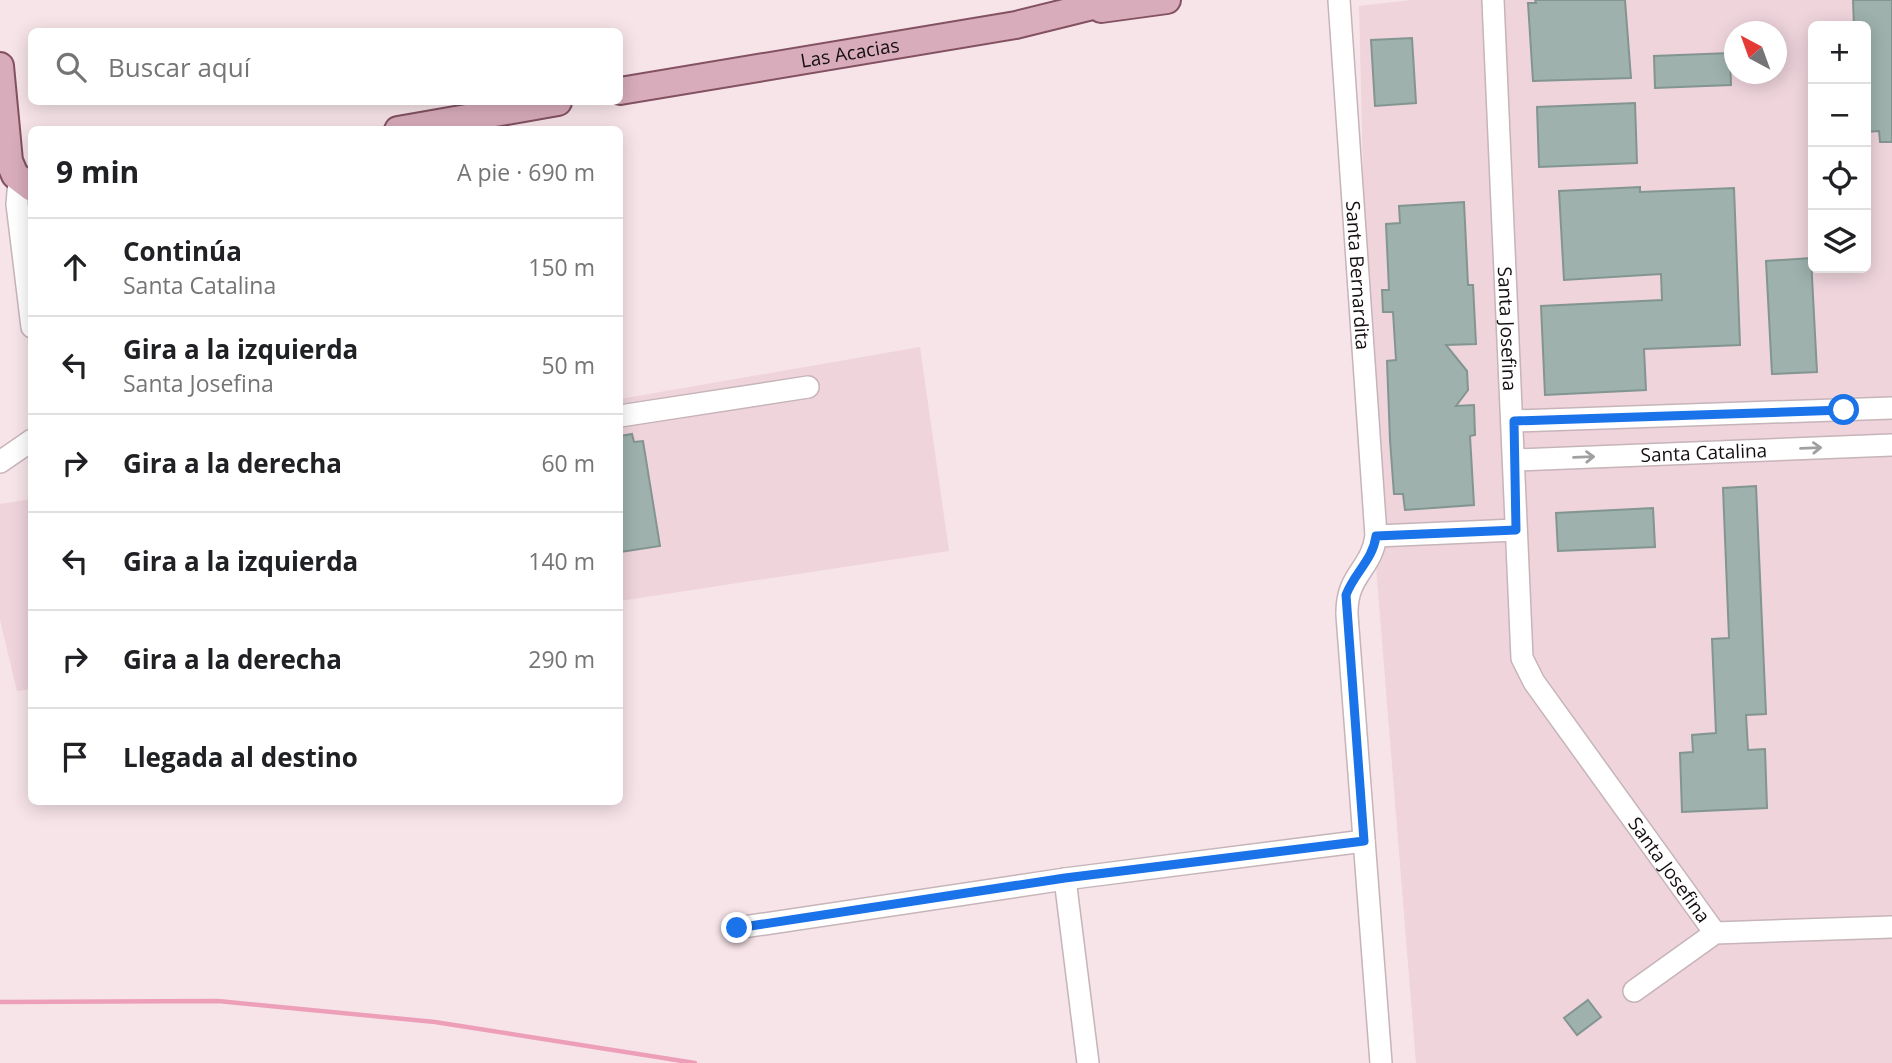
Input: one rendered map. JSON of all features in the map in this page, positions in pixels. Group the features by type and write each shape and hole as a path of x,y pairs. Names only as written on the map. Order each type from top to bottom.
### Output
{"main road":[{"name":"Las Acacias","path":"1078,11 1117,0"},
{"name":"Las Acacias","path":"623,90 956,35 1078,11 1167,0"},
{"path":"0,65 9,162 25,184"},
{"path":"421,126 541,105"}],"street":[{"name":"Santa Bernardita","path":"1339,0 1375,543"},
{"name":"Santa Josefina","path":"1493,0 1516,460 1520,639 1527,671 1715,933"},
{"path":"25,184 17,204 28,294"},
{"path":"623,416 808,387"},
{"name":"Santa Catalina","path":"1514,421 1892,408"},
{"path":"0,462 28,443"},
{"name":"Santa Catalina","path":"1516,460 1892,445"},
{"path":"1381,1063 1346,595 1375,543 1516,530"},
{"path":"737,928 1065,878 1364,841"},
{"path":"1065,878 1088,1063"},
{"path":"1634,991 1715,933 1892,927"}],"shaded area":[{"path":"1411,0 1892,0 1892,1063 1416,1063 1371,504 1359,6"},
{"path":"920,347 949,551 623,601 623,398"},
{"path":"28,499 28,689 17,691 0,620 0,504"}],"building":[{"path":"1535,0 1625,0 1631,78 1533,81 1528,3 1536,3"},
{"path":"1853,0 1892,0 1892,142 1880,142 1879,131 1871,132 1871,21 1854,21"},
{"path":"1412,38 1416,103 1375,106 1371,40"},
{"path":"1724,53 1724,84 1731,85 1655,88 1654,56"},
{"path":"1635,103 1637,163 1539,167 1537,107"},
{"path":"1640,187 1640,192 1734,188 1740,345 1644,349 1646,390 1545,395 1541,306 1662,300 1661,274 1564,280 1559,191"},
{"path":"1464,202 1468,285 1473,285 1476,344 1446,345 1467,371 1468,390 1456,406 1474,405 1475,435 1470,436 1474,505 1405,510 1403,494 1394,494 1390,440 1387,361 1396,360 1393,312 1383,312 1382,290 1389,290 1386,224 1400,223 1399,206"},
{"path":"1808,258 1808,273 1812,273 1817,372 1772,374 1766,261"},
{"path":"632,434 634,442 643,441 660,546 623,552 623,436"},
{"path":"1756,486 1766,714 1746,715 1748,750 1765,749 1767,808 1682,812 1680,753 1693,752 1692,735 1716,733 1712,639 1729,638 1723,488"},
{"path":"1653,508 1655,547 1558,551 1556,513"},
{"path":"1588,1000 1601,1017 1577,1035 1564,1018"}],"waterway":[{"path":"0,1002 218,1001 435,1022 695,1063"}],"route":[{"path":"737,928 1065,878 1364,841 1346,595 1351,582 1374,551 1376,536 1516,530 1514,421 1844,410"}]}
